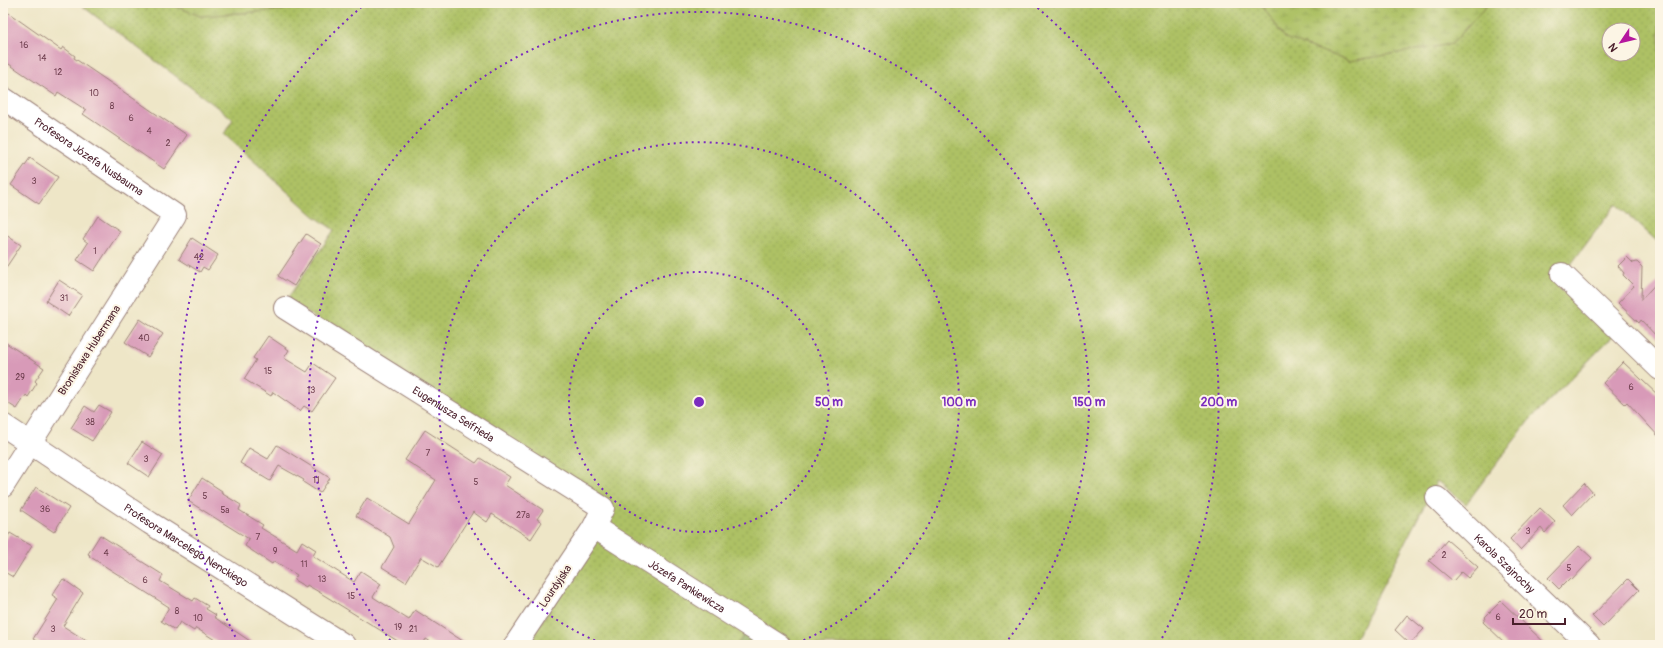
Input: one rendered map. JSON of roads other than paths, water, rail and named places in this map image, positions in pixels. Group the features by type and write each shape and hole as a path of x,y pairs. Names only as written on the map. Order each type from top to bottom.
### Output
{"street":[{"name":"Profesora Józefa Nusbauma","path":"3,98 175,215"},
{"name":"Bronisława Hubermana","path":"3,486 175,215"},
{"path":"1562,274 1660,369"},
{"name":"Eugeniusza Seifrieda","path":"285,308 603,508 594,527"},
{"name":"Profesora Marcelego Nenckiego","path":"3,425 150,523 344,645"},
{"name":"Karola Szajnochy","path":"1437,498 1589,645"},
{"name":"Lourdyjska","path":"515,645 594,527"},
{"name":"Józefa Pankiewicza","path":"594,527 779,645"}]}
